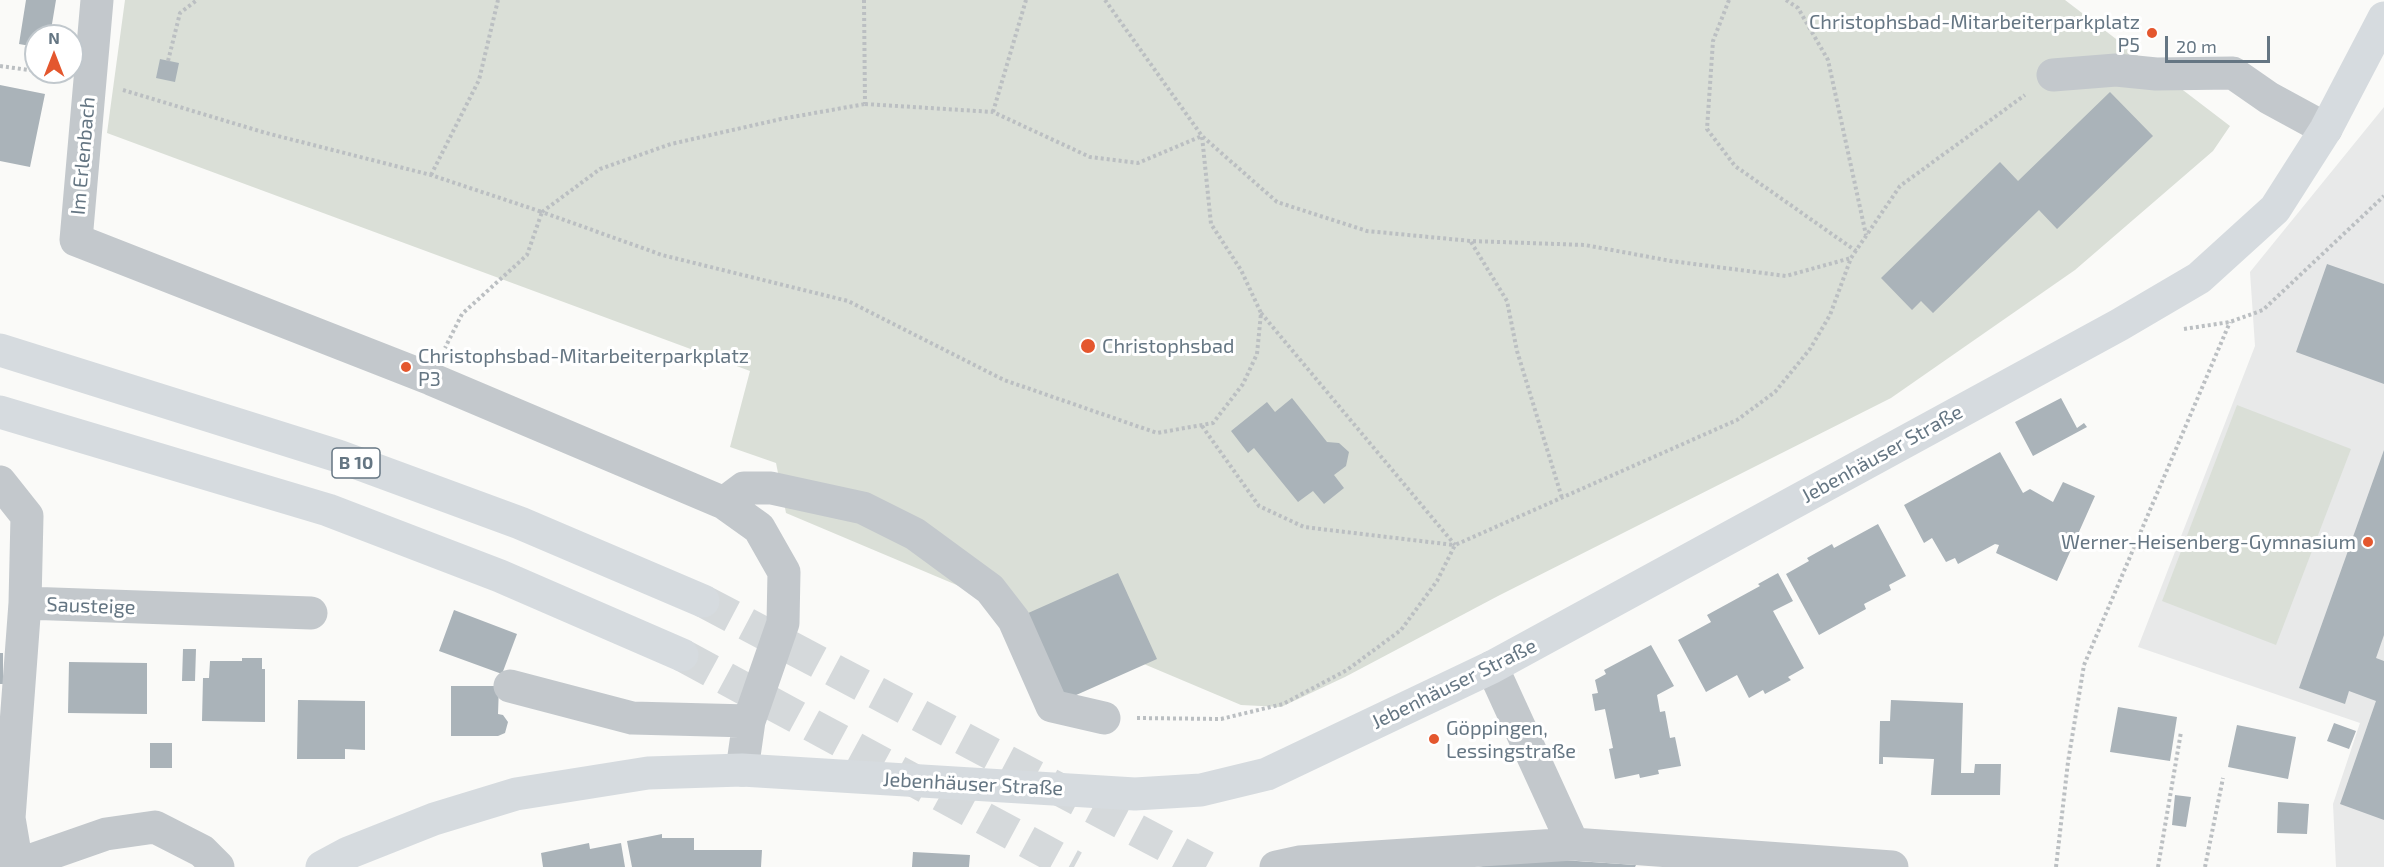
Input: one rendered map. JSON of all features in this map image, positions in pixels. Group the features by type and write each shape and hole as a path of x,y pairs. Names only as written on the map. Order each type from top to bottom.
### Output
{"main road":[{"name":"Jebenhäuser Straße","path":"322,867 348,853 434,819 516,794 648,773 742,770 1135,794 1201,790 1267,774 1492,668 2119,325 2199,278 2275,209 2326,129 2384,18"},
{"name":"B 10","path":"0,350 338,456 520,523 703,601"},
{"path":"0,412 328,510 500,576 682,655"}],"street":[{"name":"Im Erlenbach","path":"97,0 76,240 431,379"},
{"path":"2053,75 2116,70 2156,74 2234,73 2269,98 2326,129"},
{"path":"431,379 724,503 759,528 784,572 783,623 749,721 742,770"},
{"path":"0,482 27,516 26,603"},
{"path":"724,503 744,488 771,488 863,508 915,534 990,589 1014,620 1052,706 1104,718"},
{"name":"Sausteige","path":"218,867 202,851 155,827 106,834 10,866 9,818 26,603 311,613"},
{"path":"1492,668 1573,844"},
{"path":"510,686 632,718 749,721"},
{"path":"1276,867 1299,862 1573,844 1892,867"}],"path":[{"path":"168,61 180,12 197,0"},
{"path":"431,175 479,80 498,0"},
{"path":"864,0 865,104"},
{"path":"993,112 1026,0"},
{"path":"1105,0 1203,136 1277,202 1368,231 1471,241 1585,245 1671,261 1786,276 1851,258"},
{"path":"1729,0 1713,40 1707,129 1735,166 1856,251"},
{"path":"1786,0 1798,8 1828,60 1866,236"},
{"path":"0,66 24,70"},
{"path":"1202,426 1259,506 1305,527 1455,546 1737,420 1775,392 1810,349 1830,315 1851,258 1900,186 2053,75"},
{"path":"90,80 266,133 431,175 662,255 848,301 1004,380 1156,433 1213,423 1243,384 1257,354 1261,313"},
{"path":"431,379 462,314 527,255 542,212 600,169 671,144 781,119 865,104 993,112 1090,157 1138,163 1203,136"},
{"path":"1203,136 1211,224 1241,270 1261,313 1455,546"},
{"path":"2176,330 2230,322 2263,310 2384,196"},
{"path":"1471,241 1507,301 1517,351 1562,498"},
{"path":"2056,867 2068,762 2084,665 2230,322"},
{"path":"1104,718 1221,719 1283,704 1347,670 1401,630 1437,580 1455,546"},
{"path":"2158,867 2181,732"},
{"path":"2205,867 2223,778"}],"shaded area":[{"name":"Christophsbad","path":"125,0 2065,0 2230,126 2213,151 2075,270 1891,398 1498,596 1345,677 1281,707 1241,705 786,513 776,463 730,447 750,371 107,133"},
{"path":"2384,107 2384,867 2336,867 2333,804 2360,723 2138,647 2255,346 2250,272"},
{"path":"2237,405 2351,449 2276,645 2162,601"}],"building":[{"path":"26,0 56,0 52,24 24,24 24,45 19,44"},
{"path":"160,59 179,63 175,82 156,78"},
{"path":"0,85 45,94 30,167 0,161"},
{"path":"2110,92 2153,136 2057,229 2039,210 1933,313 1921,301 1912,310 1881,278 2000,162 2018,181"},
{"path":"2327,264 2384,284 2384,384 2296,352"},
{"path":"1292,398 1327,442 1339,443 1349,452 1346,466 1334,475 1344,488 1324,504 1313,491 1298,502 1254,448 1248,453 1231,431 1267,402 1275,412"},
{"path":"2061,398 2077,428 2084,423 2087,427 2033,456 2015,422"},
{"name":"Werner-Heisenberg-Gymnasium","path":"2384,450 2384,635 2376,658 2384,661 2384,820 2340,804 2376,701 2349,691 2345,704 2299,688"},
{"path":"2000,452 2023,493 2030,489 2053,502 2063,482 2095,496 2057,581 1996,553 1999,545 1995,544 1958,564 1955,558 1946,562 1932,538 1924,543 1904,505"},
{"path":"1878,524 1906,576 1889,585 1891,590 1864,604 1866,609 1819,635 1786,574 1809,561 1807,558 1832,544 1834,548"},
{"path":"1118,573 1157,659 1056,704 1017,618"},
{"path":"1778,573 1793,601 1773,611 1804,668 1788,677 1791,680 1765,694 1763,690 1749,698 1737,675 1706,692 1678,640 1711,622 1707,615 1760,586 1758,584"},
{"path":"454,610 517,634 502,674 439,651"},
{"path":"1651,645 1674,686 1657,695 1660,712 1665,711 1670,738 1675,737 1681,766 1658,770 1659,774 1640,778 1639,774 1615,779 1609,749 1613,748 1605,709 1595,711 1592,694 1598,693 1595,680 1606,674 1604,670"},
{"path":"183,649 196,649 195,681 182,681"},
{"path":"0,653 3,653 3,684 0,684"},
{"path":"242,658 262,658 262,669 265,669 265,722 202,721 203,678 209,678 210,661 242,661"},
{"path":"69,662 147,663 147,714 68,713"},
{"path":"451,686 499,686 498,714 503,715 508,722 505,733 498,736 451,736"},
{"path":"298,700 365,701 365,750 345,749 345,759 297,759"},
{"path":"1891,700 1963,703 1961,773 1974,773 1975,764 2001,764 2000,795 1931,795 1934,759 1883,757 1883,764 1879,764 1880,721 1890,721"},
{"path":"2118,707 2177,717 2170,761 2110,752"},
{"path":"2334,723 2356,731 2349,749 2327,741"},
{"path":"2237,725 2296,737 2288,779 2228,767"},
{"path":"150,743 172,743 172,768 150,768"},
{"path":"2175,795 2191,797 2186,827 2172,825"},
{"path":"2278,802 2309,804 2307,834 2277,833"},
{"path":"662,834 662,838 694,838 694,850 762,850 761,867 632,867 627,841"},
{"path":"589,843 590,849 621,843 625,867 543,867 541,853"},
{"path":"913,852 970,855 969,867 912,867"},
{"path":"1532,858 1636,865 1635,867 1477,867"}],"tunnel":[{"path":"703,601 1206,867"},
{"path":"682,655 1074,867"}],"place":[{"name":"Christophsbad-Mitarbeiterparkplatz P5","path":"2152,33"},
{"name":"Christophsbad","path":"1088,346"},
{"name":"Christophsbad-Mitarbeiterparkplatz P3","path":"406,367"},
{"name":"Werner-Heisenberg-Gymnasium","path":"2368,542"},
{"name":"Göppingen, Lessingstraße","path":"1434,739"}]}
